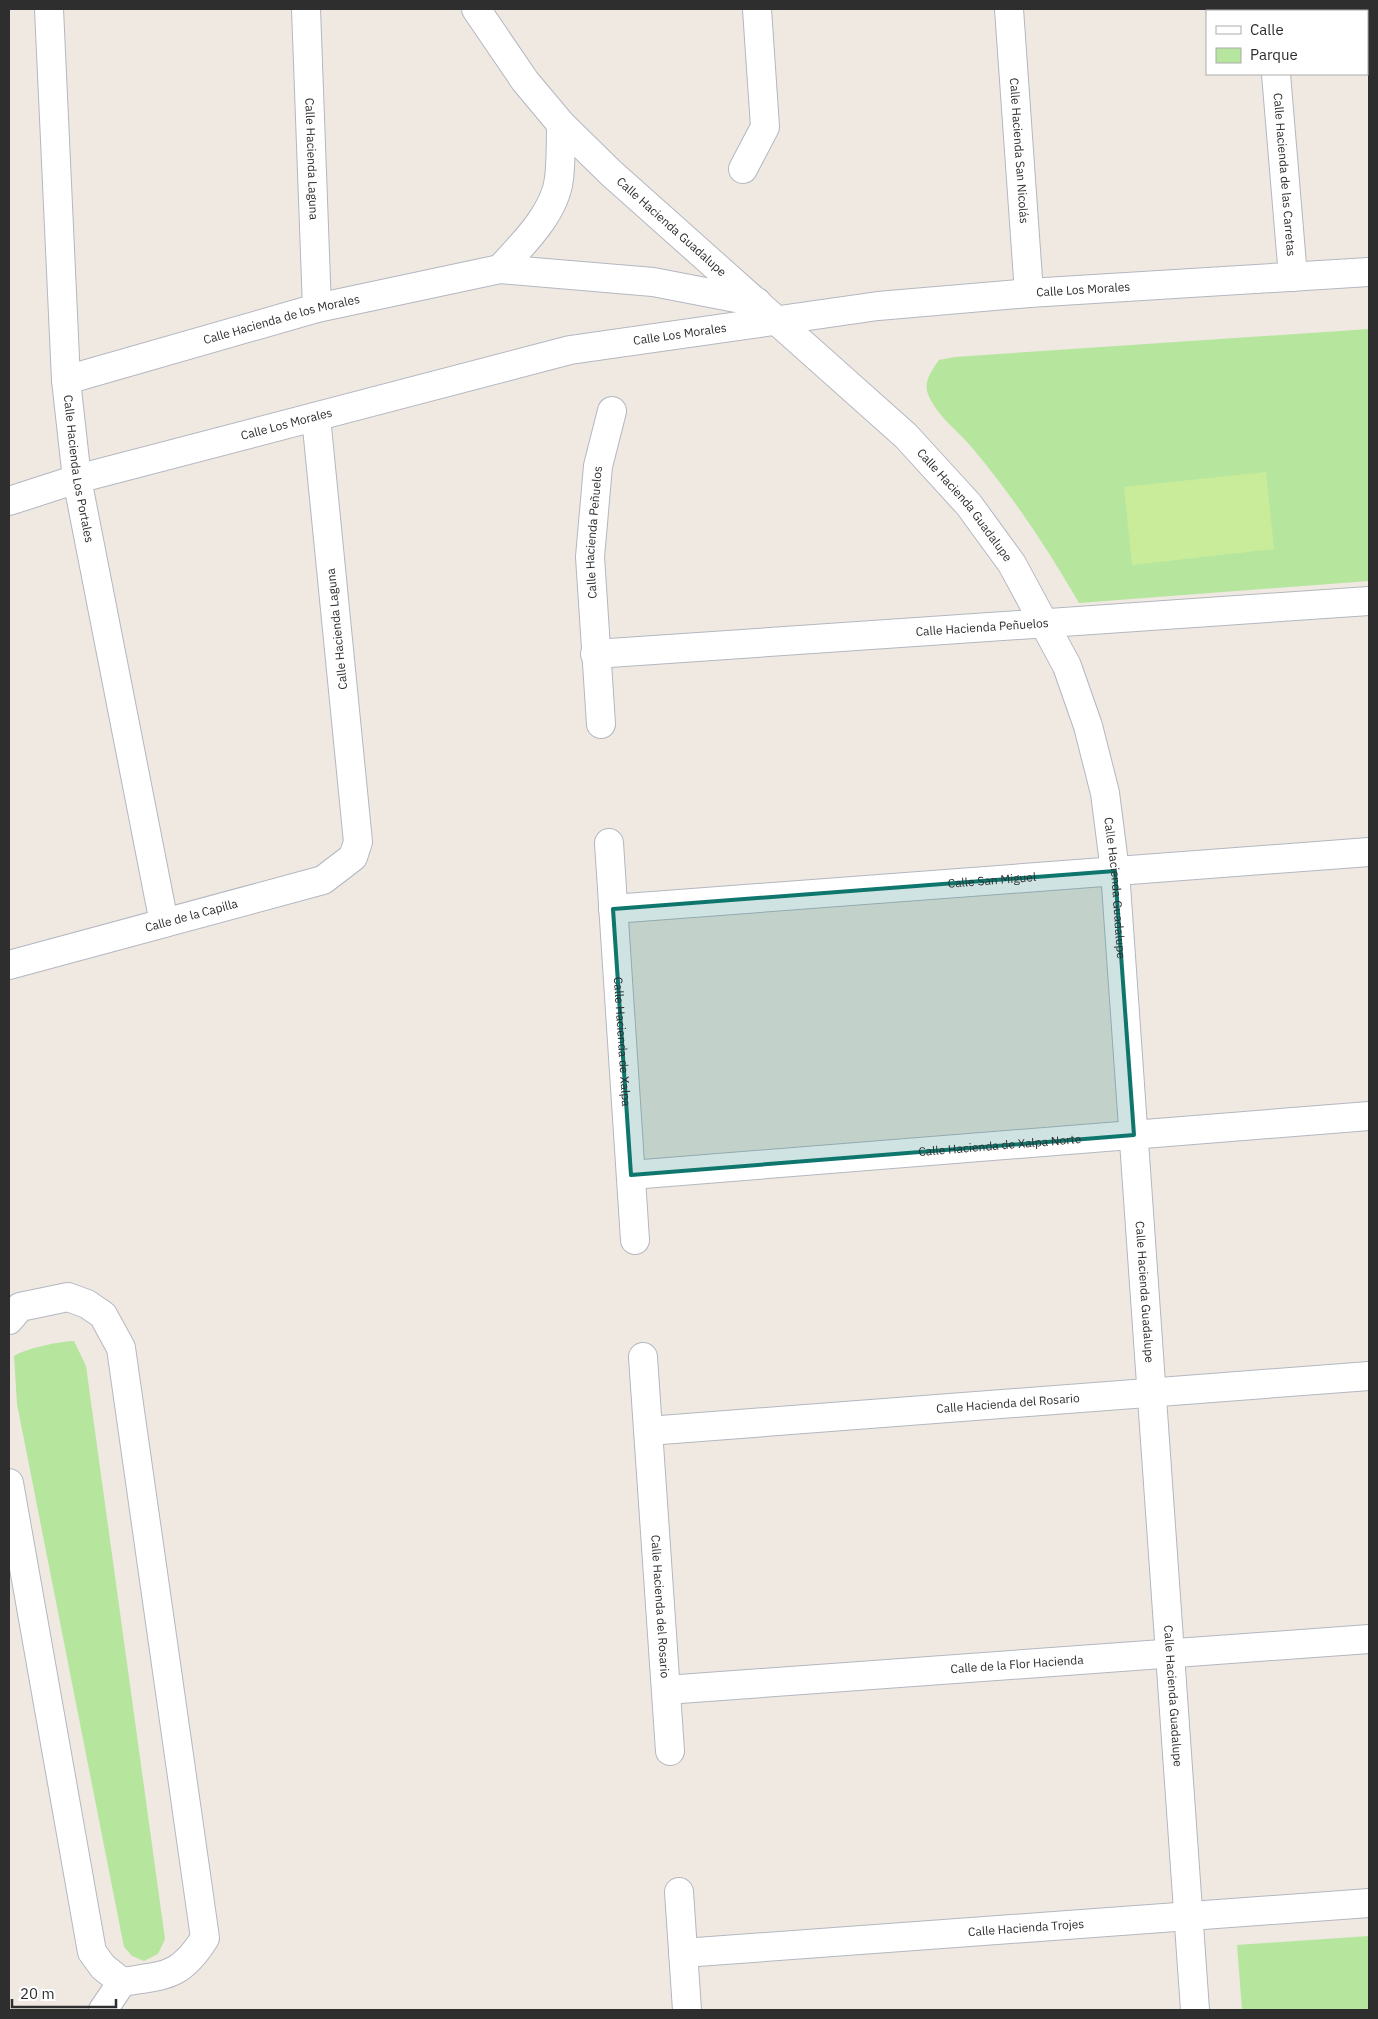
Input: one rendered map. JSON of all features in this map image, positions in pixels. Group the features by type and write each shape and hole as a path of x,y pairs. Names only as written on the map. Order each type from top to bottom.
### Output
{"street":[{"name":"Calle Hacienda Los Portales","path":"49,9 66,380 77,479 164,923"},
{"name":"Calle Hacienda Laguna","path":"306,9 317,308"},
{"name":"Calle Hacienda Guadalupe","path":"476,9 525,81 561,124 611,173 906,436 968,504 1012,564 1067,666 1088,726 1105,793 1115,871 1193,2008"},
{"path":"743,169 765,127 757,9"},
{"name":"Calle Hacienda San Nicolás","path":"1009,9 1029,293"},
{"name":"Calle Hacienda de las Carretas","path":"1276,75 1293,277"},
{"path":"500,269 531,236 546,214 559,181 561,124"},
{"name":"Calle Hacienda de los Morales","path":"66,380 317,308 500,269 653,282 768,311"},
{"name":"Calle Los Morales","path":"9,501 77,479 570,350 768,311 878,306 1029,293 1369,272"},
{"name":"Calle Hacienda Peñuelos","path":"601,724 590,556 598,466 612,411"},
{"name":"Calle Hacienda Laguna","path":"316,417 358,842"},
{"name":"Calle Hacienda Peñuelos","path":"595,654 1369,601"},
{"name":"Calle de la Capilla","path":"9,965 322,880 353,857 358,842"},
{"name":"Calle Hacienda de Xalpa","path":"609,842 636,1240"},
{"name":"Calle San Miguel","path":"613,909 1369,852"},
{"name":"Calle Hacienda de Xalpa Norte","path":"631,1174 1369,1116"},
{"path":"9,1320 20,1308 68,1297 87,1304 103,1316 121,1348 205,1938 194,1957 171,1974 122,1982 103,2010"},
{"name":"Calle Hacienda del Rosario","path":"643,1357 670,1751"},
{"name":"Calle Hacienda del Rosario","path":"648,1431 1369,1376"},
{"path":"9,1483 92,1952 103,1967 122,1982"},
{"name":"Calle de la Flor Hacienda","path":"666,1690 1369,1639"},
{"path":"679,1892 686,2010"},
{"name":"Calle Hacienda Trojes","path":"683,1953 1369,1903"}],"highlighted area":[{"path":"1115,871 1134,1135 631,1175 613,909"}],"green space":[{"path":"1369,329 1369,581 1079,603 1017,505 974,450 937,410 927,390 929,376 939,360 955,357"},
{"path":"1266,472 1274,549 1132,565 1124,487"},
{"path":"74,1341 86,1366 165,1939 158,1954 144,1961 132,1956 124,1947 17,1404 14,1356 26,1350 42,1346"},
{"path":"1369,1936 1369,2010 1242,2010 1237,1945"}]}
